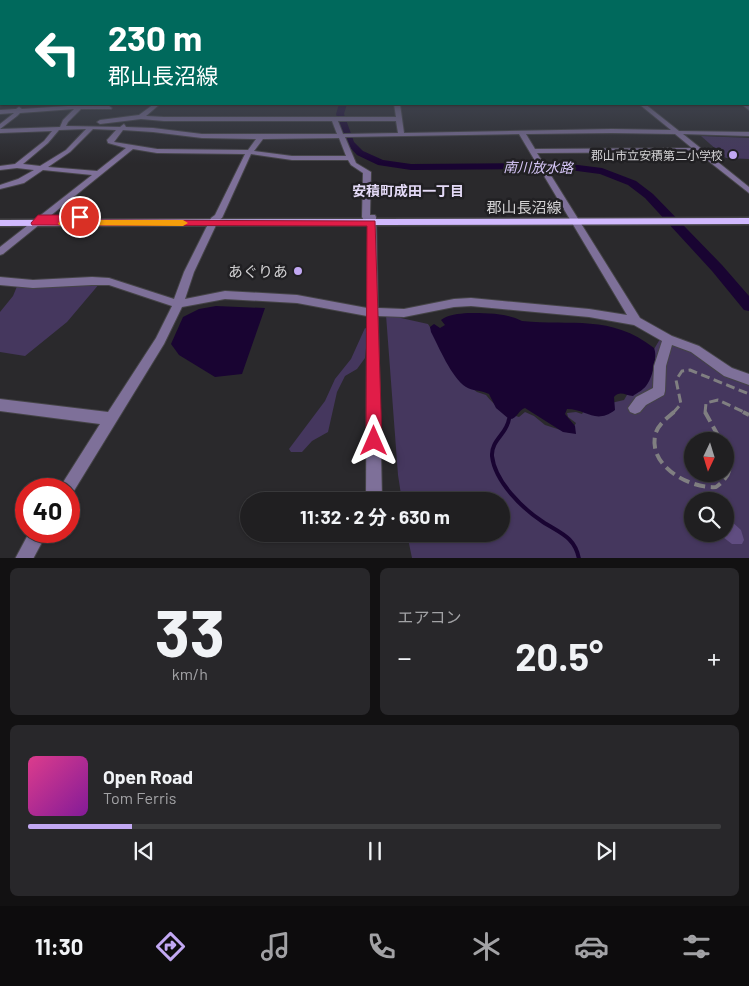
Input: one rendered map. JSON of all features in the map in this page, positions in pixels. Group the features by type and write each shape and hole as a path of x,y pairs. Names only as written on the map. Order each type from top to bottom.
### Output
{"main road":[{"name":"郡山長沼線","path":"0,217 39,220"},
{"name":"郡山長沼線","path":"0,223 39,220 679,219 749,217"},
{"name":"郡山長沼線","path":"679,219 749,221"}],"street":[{"path":"0,112 17,111"},
{"path":"0,126 18,111"},
{"path":"17,166 46,142 76,111"},
{"path":"0,188 12,185 73,147 88,126 105,111"},
{"path":"141,117 148,111"},
{"path":"398,111 401,134"},
{"path":"651,111 749,191"},
{"path":"0,130 88,126 141,117 166,119 399,119"},
{"path":"334,119 350,158 356,166 367,172 374,312 374,492"},
{"path":"124,120 124,125 110,141 113,144 164,151 249,152 292,158 350,158"},
{"path":"88,126 202,136 261,137 676,131 749,134"},
{"path":"520,132 636,321"},
{"path":"74,478 160,341 178,304 189,272 241,166 261,137"},
{"path":"0,252 96,173 131,147"},
{"path":"532,151 699,150"},
{"path":"0,168 17,166 96,173"},
{"path":"0,281 33,284 67,281 109,282 178,304 225,295 297,298 374,312 411,312 454,302 589,312 636,321 668,340 695,349 728,372 749,380"},
{"path":"635,408 641,401 659,391 660,366 668,340"},
{"path":"0,405 110,419"},
{"path":"23,558 32,543"}],"shaded area":[{"path":"701,136 749,138 749,159 726,158"},
{"path":"100,283 67,322 25,356 0,352 0,312 13,296 18,284"},
{"path":"216,306 265,308 242,374 215,377 179,355 171,344 183,317 199,309"},
{"path":"468,313 503,315 522,321 590,324 622,330 638,337 654,348 655,362 652,373 646,386 633,396 616,395 614,397 615,410 608,414 596,416 567,409 565,414 575,426 576,434 563,432 525,408 514,418 509,419 496,408 489,394 466,387 455,376 431,332 430,327 434,324 440,328 445,325 441,320 444,318"},
{"path":"386,315 397,315 401,318 428,324 465,383 477,392 486,395 500,409 519,417 525,412 534,416 545,425 570,433 576,423 568,417 567,413 576,412 582,414 585,409 624,400 660,339 749,376 749,558 412,558 409,542 510,542 510,492 401,492"},
{"path":"365,328 368,329 365,358 357,369 345,376 337,392 328,432 312,441 302,452 291,452 289,449 325,401 335,379 351,359"}],"building":[{"path":"734,524 741,530 744,540 742,544 732,544 729,542 734,542"}],"waterway":[{"name":"南川放水路","path":"341,111 340,114 350,143 360,153 381,163 411,167 562,166 602,171 632,183 649,196 717,268 749,306"},
{"path":"509,419 508,424 492,450 494,466 498,475 511,494 527,510 566,536 574,545 579,558"}],"railway":[{"path":"674,412 681,404 676,380 682,371 690,370 749,394"},
{"path":"705,412 706,403 718,400 746,413"},
{"path":"674,412 662,422 658,429 655,436 655,447 658,457 665,466 684,480"},
{"path":"705,412 716,432"},
{"path":"743,412 749,415"},
{"path":"690,482 706,487 716,487 722,482"}],"slow traffic":[{"path":"63,223 183,223"}],"place":[{"name":"郡山市立安積第二小学校","path":"733,155"},
{"name":"あぐりあ","path":"298,271"}],"district":[{"name":"安積町成田一丁目","path":"408,190"}],"route":[{"path":"80,217 42,217 36,223 372,223 374,441"}]}
